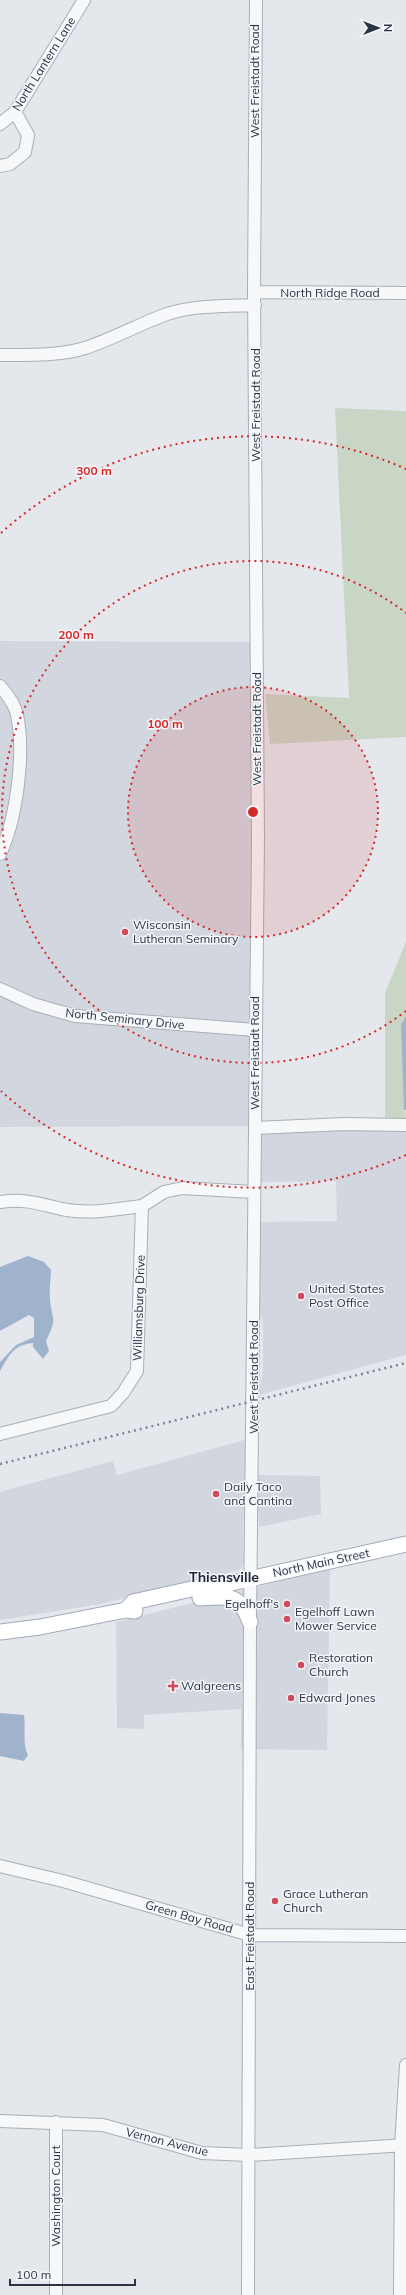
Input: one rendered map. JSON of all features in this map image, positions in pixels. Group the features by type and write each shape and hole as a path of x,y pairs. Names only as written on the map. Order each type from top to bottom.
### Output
{"main road":[{"name":"North Main Street","path":"126,1610 132,1602 196,1588 214,1587 251,1577 406,1544"},
{"name":"North Main Street","path":"0,1632 40,1627 126,1610 138,1612 197,1598 214,1587"},
{"path":"197,1598 232,1598 243,1605 250,1622"}],"street":[{"name":"North Lantern Lane","path":"0,124 16,112 84,0"},
{"name":"West Freistadt Road","path":"251,1577 258,830 254,292 256,0"},
{"path":"0,166 10,164 25,152 28,135 16,112"},
{"name":"North Ridge Road","path":"254,292 406,293"},
{"path":"0,356 32,355 84,348 116,337 167,314 212,306 255,305"},
{"path":"0,686 16,714 19,735 17,785 14,812 6,841 0,854"},
{"name":"North Seminary Drive","path":"0,989 33,1004 75,1016 255,1030"},
{"path":"255,1128 344,1124 406,1125"},
{"path":"0,1202 22,1200 42,1203 68,1210 93,1211 142,1206 164,1192 182,1188 254,1192"},
{"name":"Williamsburg Drive","path":"0,1434 111,1406 124,1393 137,1371 142,1206"},
{"name":"East Freistadt Road","path":"248,2295 251,1577"},
{"name":"Green Bay Road","path":"0,1866 63,1881 250,1935 406,1936"},
{"path":"400,2295 406,2065"},
{"name":"Vernon Avenue","path":"0,2121 103,2125 202,2153 249,2155 403,2145"},
{"name":"Washington Court","path":"56,2122 56,2295"}],"shaded area":[{"name":"Wisconsin Lutheran Seminary","path":"0,641 252,642 249,1126 0,1127"},
{"path":"406,1125 406,1355 259,1395 263,1368 263,1321 260,1312 260,1222 337,1221 336,1181 260,1182 260,1126"},
{"path":"248,1439 243,1526 244,1563 240,1570 101,1604 0,1620 0,1492 113,1461 117,1475"},
{"path":"257,1475 320,1476 321,1514 259,1527"},
{"path":"330,1569 327,1750 241,1749 241,1709 144,1715 144,1729 117,1728 116,1622"}],"green space":[{"path":"335,408 406,411 406,737 270,744 265,694 349,698"},
{"path":"406,942 406,1016 401,1024 406,1125 385,1125 385,993"}],"water":[{"path":"406,1016 406,1110 404,1110 401,1024"},
{"path":"28,1256 44,1262 51,1270 50,1295 53,1323 46,1341 49,1351 43,1359 33,1347 33,1343 21,1346 12,1352 0,1371 0,1362 16,1345 34,1337 34,1318 29,1315 0,1331 0,1267"},
{"path":"0,1713 24,1715 26,1751 28,1755 24,1761 0,1756"}],"railway":[{"path":"0,1464 406,1363"}],"place":[{"name":"Wisconsin Lutheran Seminary","path":"125,932"},
{"name":"United States Post Office","path":"301,1296"},
{"name":"Daily Taco and Cantina","path":"216,1494"},
{"name":"Egelhoff's","path":"287,1604"},
{"name":"Egelhoff Lawn Mower Service","path":"287,1619"},
{"name":"Restoration Church","path":"301,1665"},
{"name":"Walgreens","path":"173,1686"},
{"name":"Edward Jones","path":"291,1698"},
{"name":"Grace Lutheran Church","path":"275,1901"}],"district":[{"name":"Thiensville","path":"224,1577"}]}
